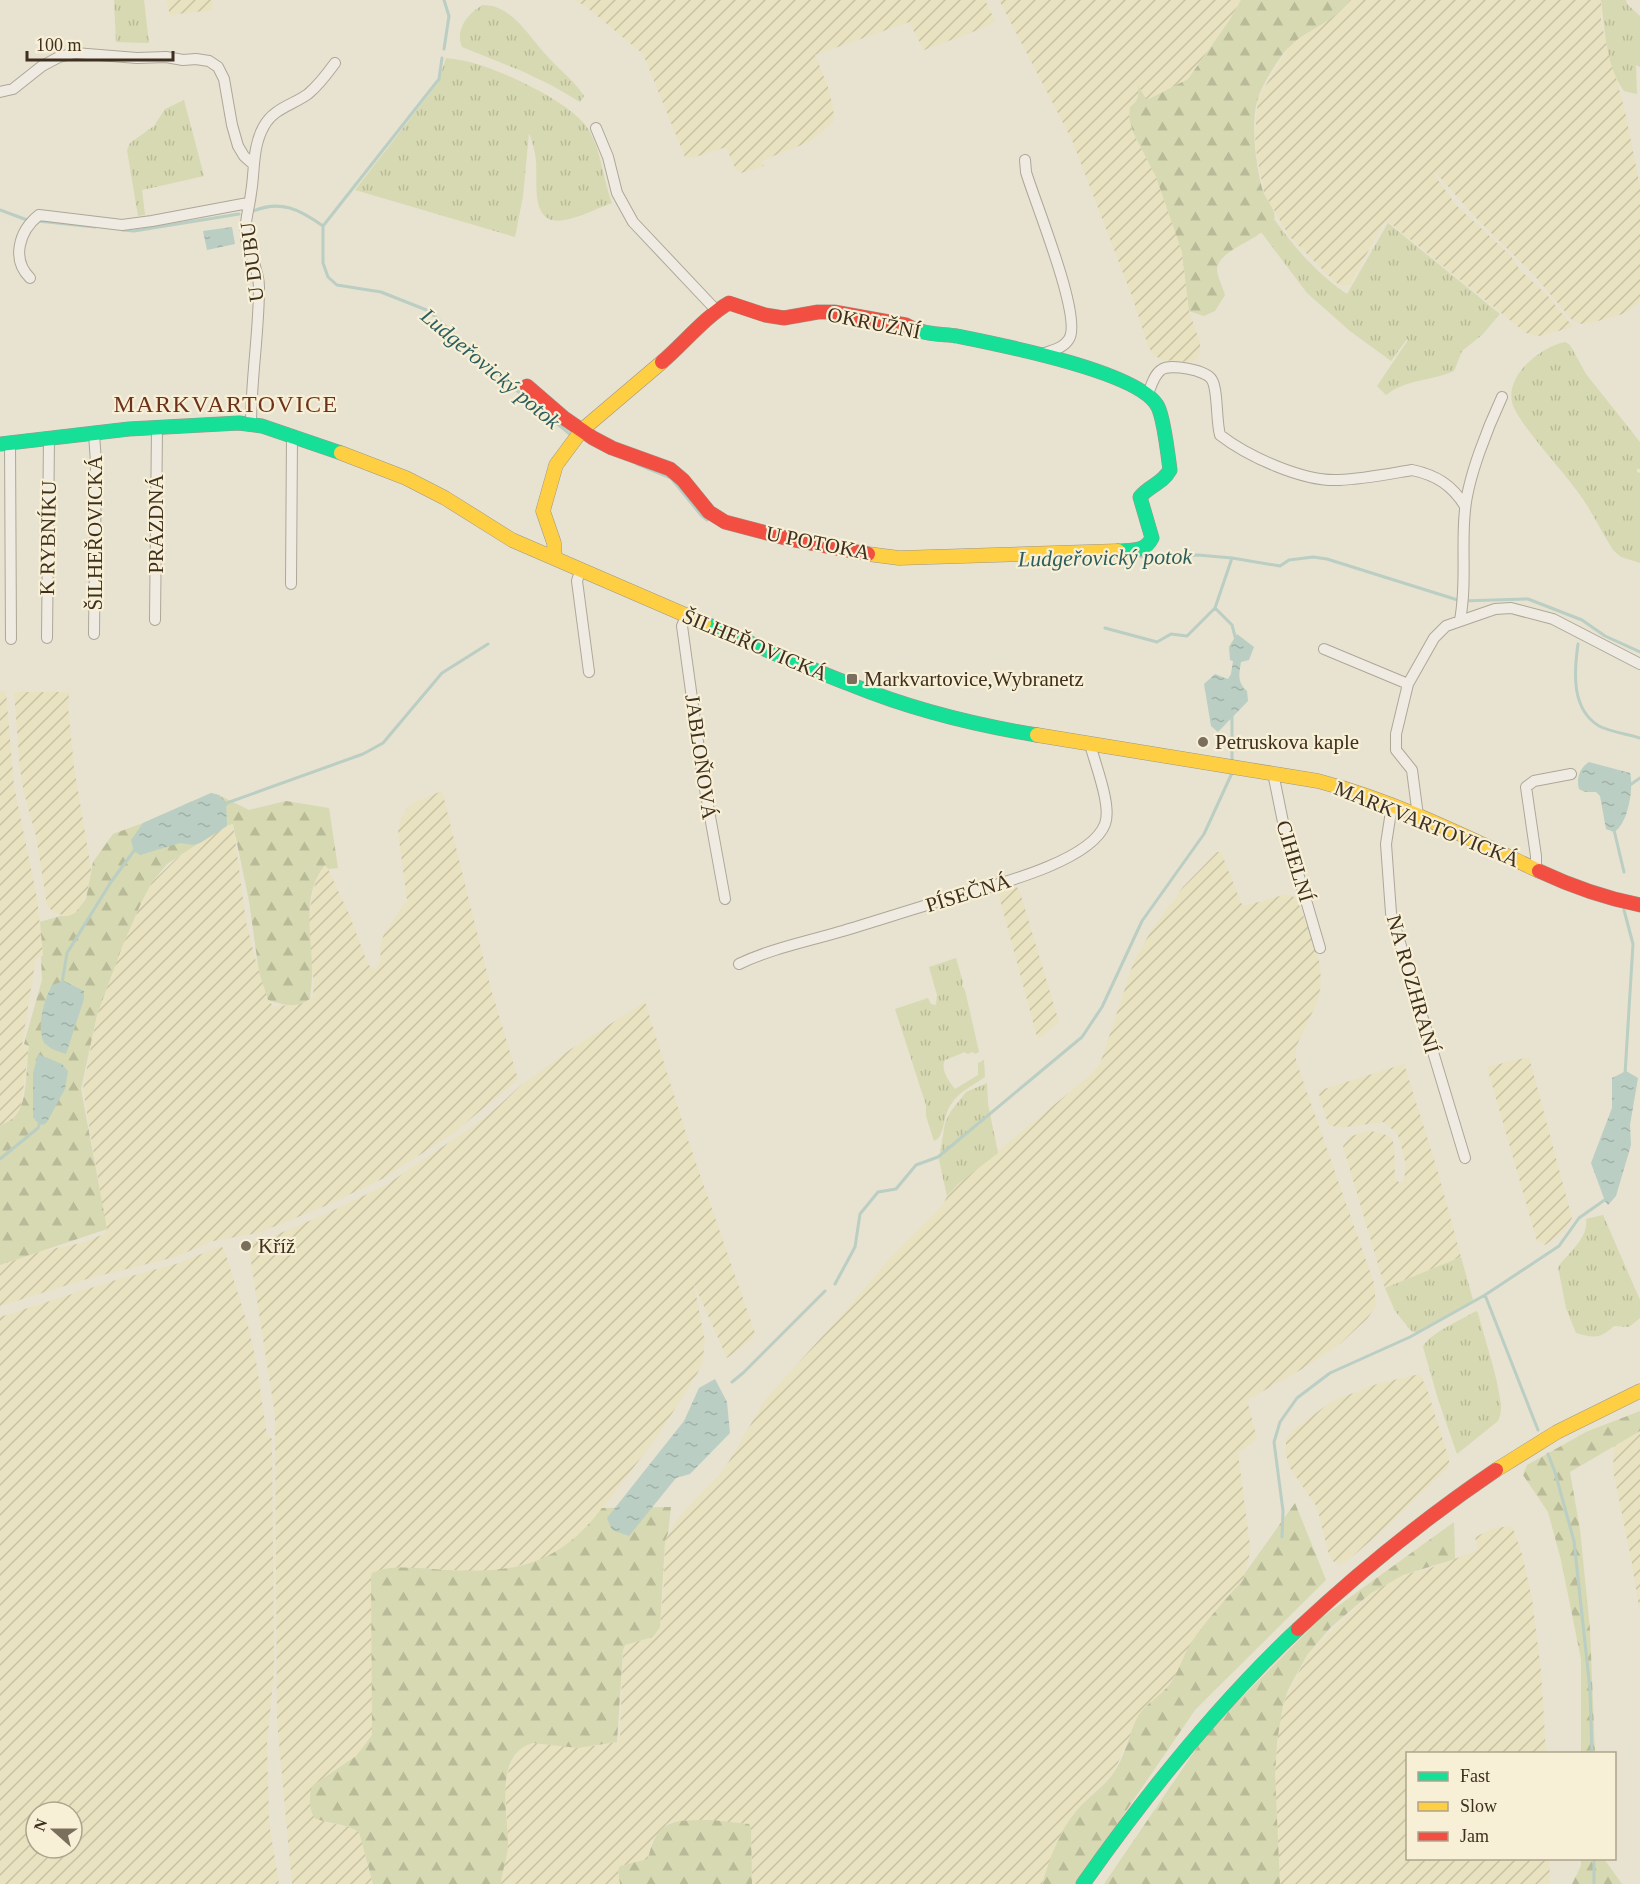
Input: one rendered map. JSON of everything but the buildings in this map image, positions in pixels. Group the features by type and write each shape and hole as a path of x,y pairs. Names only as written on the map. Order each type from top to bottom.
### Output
{"street":[{"path":"0,92 13,89 42,66 59,57 75,53 209,61 218,67 224,79 238,146 253,164"},
{"name":"U DUBU","path":"251,424 259,284 247,242 245,222 251,195 257,140 265,123 281,108 307,94 325,77 335,63"},
{"path":"555,560 554,543 543,511 556,465 582,430 684,343 716,310 633,222 617,193 608,157 596,128"},
{"path":"1025,160 1026,172 1065,291 1072,327 1070,338 1062,347 1041,354"},
{"path":"30,278 21,264 20,243 29,223 39,215 122,225 248,203"},
{"name":"OKRUŽNÍ","path":"716,310 729,303 765,315 784,318 818,312 834,312 906,325 920,332 955,336 1041,354 1119,379 1148,394"},
{"path":"1148,394 1159,370 1166,366 1203,371 1214,382 1220,435 1247,453 1292,471 1336,480 1412,470 1428,474 1450,488 1465,506"},
{"name":"U POTOKA","path":"527,386 563,418 605,444 669,469 712,516 756,531 899,558 1139,550 1148,546 1152,538 1140,497 1145,490 1165,479 1170,470 1158,407 1148,394"},
{"path":"1460,620 1464,601 1465,506 1481,450 1502,396"},
{"name":"ŠILHEŘOVICKÁ","path":"5,443 94,432 251,424 292,435 406,478 445,498 512,540 555,560 853,686 912,706 993,727 1318,781"},
{"name":"PRÁZDNÁ","path":"155,620 157,428"},
{"name":"ŠILHEŘOVICKÁ","path":"94,432 96,474 94,634"},
{"path":"291,584 292,435"},
{"name":"K RYBNÍKU","path":"47,638 49,437"},
{"path":"5,443 11,639"},
{"path":"580,571 577,581 590,672"},
{"path":"1418,816 1412,770 1396,750 1395,734 1408,684 1434,638 1446,626 1495,609 1511,608 1553,620 1640,664"},
{"name":"JABLOŇOVÁ","path":"686,616 682,626 702,769 725,898"},
{"path":"1324,649 1408,684"},
{"name":"PÍSEČNÁ","path":"739,964 791,945 868,924 1043,869 1090,843 1100,835 1106,821 1107,808 1090,744"},
{"name":"CIHELNÍ","path":"1273,773 1283,822 1320,948"},
{"name":"MARKVARTOVICKÁ","path":"1536,870 1526,787 1534,781 1571,774"},
{"name":"MARKVARTOVICKÁ","path":"1318,781 1353,790 1392,805 1592,893 1640,905"},
{"name":"NA ROZHRANÍ","path":"1392,805 1386,844 1391,912 1465,1158"},
{"path":"1083,1884 1150,1790 1185,1748 1268,1657 1314,1613 1388,1548 1465,1491 1560,1431 1640,1390"}],"shaded area":[{"path":"166,0 212,0 213,8 170,15"},
{"path":"573,0 985,0 995,21 983,28 924,50 909,22 815,55 828,87 834,121 809,142 763,160 764,166 741,173 735,168 726,147 695,157 685,157 643,54 584,5"},
{"path":"999,0 1241,0 1188,79 1146,101 1139,87 1140,95 1130,107 1129,117 1133,132 1156,177 1182,252 1189,311 1200,343 1200,353 1196,360 1188,362 1162,360 1154,355 1148,346 1133,299 1072,140"},
{"path":"1350,0 1601,0 1601,23 1625,111 1640,187 1640,302 1626,313 1594,322 1581,324 1572,320 1534,275 1477,219 1436,173 1433,173 1456,205 1511,256 1520,270 1547,295 1573,327 1539,336 1526,333 1386,221 1350,284 1345,286 1339,285 1289,236 1264,193 1255,135 1258,98 1290,45 1327,20"},
{"path":"0,691 6,693 14,786 37,898 43,956 36,957 22,1044 29,1046 21,1106 14,1117 0,1126"},
{"path":"14,692 69,692 68,708 74,767 91,869 86,899 75,914 68,916 54,913 47,905 36,836 20,769"},
{"path":"442,791 491,989 518,1079 455,1132 384,1178 325,1206 258,1233 213,1241 175,1257 90,1278 0,1306 0,1265 42,1251 81,1243 107,1233 83,1089 97,1015 122,947 152,882 177,858 225,826 233,824 246,922 268,1000 274,1007 304,1003 313,997 309,914 317,874 326,865 349,914 367,962 371,968 376,970 380,962 384,934 407,900 398,832 401,819 406,810 415,802"},
{"path":"1217,852 1221,852 1244,906 1287,894 1298,902 1310,933 1320,964 1321,985 1317,1002 1296,1047 1296,1061 1374,1283 1376,1306 1367,1319 1341,1343 1302,1369 1247,1400 1257,1439 1238,1453 1250,1546 1243,1580 1214,1613 1189,1647 1183,1663 1160,1696 1146,1706 1126,1743 1114,1773 1077,1809 1056,1845 1042,1884 752,1884 749,1824 689,1820 668,1823 651,1842 648,1859 645,1861 620,1866 618,1870 620,1884 501,1884 508,1843 505,1783 517,1752 533,1743 596,1746 617,1742 620,1738 623,1650 625,1645 653,1637 660,1627 665,1541 677,1519 725,1468 765,1400 890,1258 943,1205 947,1196 958,1184 1089,1076 1100,1064 1134,961 1151,931 1183,887"},
{"path":"1015,886 1019,889 1059,1022 1040,1038 1037,1037 999,896 1001,890"},
{"path":"645,1002 688,1140 755,1333 752,1339 727,1358 694,1284 705,1342 702,1363 697,1374 657,1437 597,1515 574,1539 558,1551 542,1559 495,1572 393,1568 372,1573 372,1735 356,1756 345,1765 324,1822 350,1827 359,1832 373,1884 292,1884 277,1720 275,1415 249,1249 251,1242 271,1237 328,1213 386,1185 485,1118 520,1086 571,1049"},
{"path":"1529,1057 1572,1218 1564,1231 1545,1245 1537,1241 1487,1067"},
{"path":"1404,1064 1437,1169 1461,1257 1385,1288 1343,1146 1349,1137 1371,1131 1384,1134 1392,1139 1395,1180 1401,1183 1404,1181 1406,1165 1400,1141 1397,1133 1383,1122 1346,1127 1331,1126 1328,1124 1318,1091"},
{"path":"222,1247 248,1326 256,1361 267,1435 272,1439 274,1670 267,1744 269,1823 279,1884 0,1884 0,1317 116,1280 176,1264"},
{"path":"1420,1374 1428,1392 1449,1466 1380,1533 1339,1565 1329,1555 1317,1507 1290,1468 1286,1455 1286,1440 1292,1431 1332,1401 1377,1384"},
{"path":"1640,1431 1640,1613 1613,1470 1614,1446"},
{"path":"1512,1526 1522,1554 1532,1599 1541,1672 1546,1752 1406,1752 1406,1860 1549,1860 1550,1884 1280,1884 1275,1776 1277,1742 1283,1704 1307,1655 1371,1593 1403,1575 1428,1569 1478,1550 1475,1537 1495,1528"}],"green space":[{"path":"114,0 144,0 149,43 116,42"},
{"path":"1241,0 1350,0 1338,13 1288,48 1260,92 1254,120 1256,160 1264,194 1275,216 1269,226 1219,262 1217,272 1225,295 1215,311 1204,316 1189,311 1182,252 1156,177 1133,132 1129,117 1130,107 1138,98 1138,86 1147,100 1188,79"},
{"path":"1601,0 1626,0 1627,4 1640,16 1640,67 1636,65 1637,94 1624,91 1613,70 1607,47"},
{"path":"483,5 494,6 520,24 580,90 584,96 580,102 524,72 462,47 460,34 464,22 472,12"},
{"path":"446,58 466,61 499,72 536,89 570,110 582,121 594,140 612,203 564,220 545,217 540,210 538,200 536,160 529,133 523,196 515,237 355,190 438,83"},
{"path":"184,100 204,176 142,190 145,215 138,216 127,150 130,143 154,126 165,109"},
{"path":"1274,219 1307,260 1347,294 1388,223 1500,314 1482,335 1462,351 1454,371 1402,386 1386,395 1377,386 1408,340 1391,361 1350,331 1307,293 1261,232"},
{"path":"1565,342 1570,345 1586,374 1640,442 1640,469 1637,469 1637,472 1640,473 1640,563 1621,557 1613,550 1582,498 1531,434 1512,402 1514,382 1527,363 1546,350"},
{"path":"211,793 249,810 286,801 329,808 338,868 328,869 325,865 318,876 310,902 312,970 310,999 294,1005 284,1005 268,1000 259,972 249,901 233,824 225,826 167,864 152,882 122,947 97,1015 81,1089 107,1229 0,1265 0,1126 16,1115 25,1092 29,1046 24,1044 42,980 41,956 43,956 40,922 75,913 86,899 93,862 113,834"},
{"path":"956,958 979,1052 967,1054 965,1052 945,1060 944,1071 955,1089 978,1075 978,1063 984,1060 985,1077 963,1092 950,1105 940,1136 934,1141 926,1116 926,1105 895,1009 928,998 931,1004 936,1005 937,995 929,967"},
{"path":"987,1083 988,1104 998,1153 958,1184 947,1196 939,1160 945,1123 966,1092"},
{"path":"1603,1215 1640,1300 1640,1318 1629,1327 1614,1326 1601,1335 1592,1336 1576,1333 1566,1308 1558,1267 1581,1239 1586,1219"},
{"path":"1461,1257 1473,1300 1417,1332 1412,1332 1395,1311 1385,1288"},
{"path":"1476,1311 1495,1373 1501,1413 1498,1421 1457,1454 1423,1347 1439,1332"},
{"path":"1640,1411 1640,1431 1570,1472 1580,1530 1590,1629 1595,1752 1581,1752 1581,1659 1561,1560 1548,1512 1523,1475 1527,1465 1586,1432"},
{"path":"1295,1503 1326,1580 1195,1710 1076,1884 1042,1884 1065,1827 1077,1810 1115,1771 1138,1716 1170,1684 1188,1648 1216,1610 1243,1580 1245,1573"},
{"path":"671,1507 665,1541 660,1627 653,1637 625,1645 623,1650 617,1742 578,1748 533,1743 520,1749 512,1759 505,1786 508,1843 501,1884 373,1884 359,1832 314,1818 310,1802 312,1786 356,1756 372,1735 372,1573 401,1568 506,1569 547,1556 566,1545 602,1508"},
{"path":"1454,1522 1455,1559 1403,1575 1371,1593 1330,1628 1307,1655 1288,1690 1277,1742 1275,1775 1280,1884 1104,1884 1209,1730 1320,1619"},
{"path":"688,1820 749,1824 752,1884 620,1884 618,1870 620,1866 648,1859 652,1846 662,1829 670,1824"},
{"path":"1581,1860 1605,1860 1622,1884 1572,1884 1581,1866"}],"water":[{"path":"232,227 235,244 207,250 203,231"},
{"path":"1237,634 1254,647 1249,660 1241,662 1240,671 1240,681 1247,691 1248,701 1218,732 1211,726 1204,684 1215,674 1228,679 1233,661 1230,660 1229,647"},
{"path":"1589,762 1630,773 1629,805 1623,822 1614,832 1606,829 1600,796 1596,792 1585,792 1579,789 1580,774"},
{"path":"211,793 219,795 226,803 227,826 193,845 180,843 140,855 134,851 131,840 143,823"},
{"path":"64,981 84,991 84,999 66,1054 44,1043 41,1029 46,998 52,985"},
{"path":"38,1054 62,1064 68,1071 65,1089 47,1122 43,1125 33,1117 33,1074"},
{"path":"1626,1071 1638,1078 1630,1125 1631,1145 1616,1196 1608,1205 1591,1163 1612,1108 1612,1078"},
{"path":"715,1379 727,1402 730,1433 690,1474 676,1478 629,1536 612,1530 607,1518 684,1421 699,1388"}],"waterway":[{"path":"444,0 449,16 444,49"},
{"path":"323,226 439,79 442,58"},
{"name":"Ludgeřovický potok","path":"251,212 261,208 280,206 306,215 323,226 323,263 328,277 337,285 381,292 429,311 498,375 571,435"},
{"name":"Ludgeřovický potok","path":"0,210 27,220"},
{"name":"Ludgeřovický potok","path":"122,230 134,231 239,214"},
{"name":"Ludgeřovický potok","path":"38,221 95,227"},
{"name":"Ludgeřovický potok","path":"637,464 671,478 707,520"},
{"name":"Ludgeřovický potok","path":"1141,557 1198,555 1280,566 1289,560 1313,557 1327,559 1461,601 1528,599 1582,620 1605,636 1640,652"},
{"path":"1232,558 1215,608 1232,625 1236,640"},
{"path":"1105,628 1157,642 1171,634 1187,636 1215,608"},
{"path":"224,804 363,754 383,743 442,673 488,644"},
{"path":"1578,644 1576,689 1583,710 1599,726 1640,738"},
{"path":"1232,714 1232,761"},
{"path":"835,1284 855,1247 860,1214 878,1192 896,1189 916,1165 938,1157 1082,1037 1102,1007 1142,921 1204,834 1232,773"},
{"path":"1630,785 1640,778"},
{"path":"1614,830 1624,872"},
{"path":"62,983 67,953 111,882 136,848"},
{"path":"1624,910 1633,944 1625,1074"},
{"path":"0,1159 38,1128 40,1122"},
{"path":"1282,1537 1283,1511 1274,1442 1280,1422 1297,1398 1330,1373 1410,1337 1485,1295 1559,1246 1579,1218 1606,1199"},
{"path":"732,1382 825,1291"},
{"path":"1485,1295 1538,1430"},
{"path":"1548,1454 1574,1541 1590,1689 1592,1752"},
{"path":"1594,1860 1594,1884"}],"traffic: fast":[{"path":"912,328 1066,361 1125,382 1146,394 1158,407 1160,413 1170,470 1140,497 1152,538 1149,543 1142,548 1118,551"},
{"path":"0,444 129,429 239,423 262,426 341,453"},
{"path":"704,623 897,702 967,721 1037,735"},
{"path":"1083,1884 1184,1751 1239,1689 1298,1629"}],"traffic: slow":[{"path":"555,559 554,543 543,511 556,465 582,430 662,362"},
{"path":"341,453 406,478 445,498 512,540 704,623"},
{"path":"868,554 899,558 1118,551"},
{"path":"1037,735 1318,781 1403,809 1539,871"},
{"path":"1496,1470 1557,1432 1640,1391"}],"traffic: jam":[{"path":"662,362 703,323 729,303 765,315 784,318 818,312 834,312 912,328"},
{"path":"527,386 564,418 593,438 612,448 670,469 683,480 709,512 725,522 789,539 868,554"},
{"path":"1539,871 1588,891 1640,905"},
{"path":"1298,1629 1394,1546 1496,1470"}],"place":[{"name":"Markvartovice,Wybranetz","path":"852,679"},
{"name":"Petruskova kaple","path":"1203,742"},
{"name":"Kříž","path":"246,1246"}],"district":[{"name":"MARKVARTOVICE","path":"226,404"}]}
